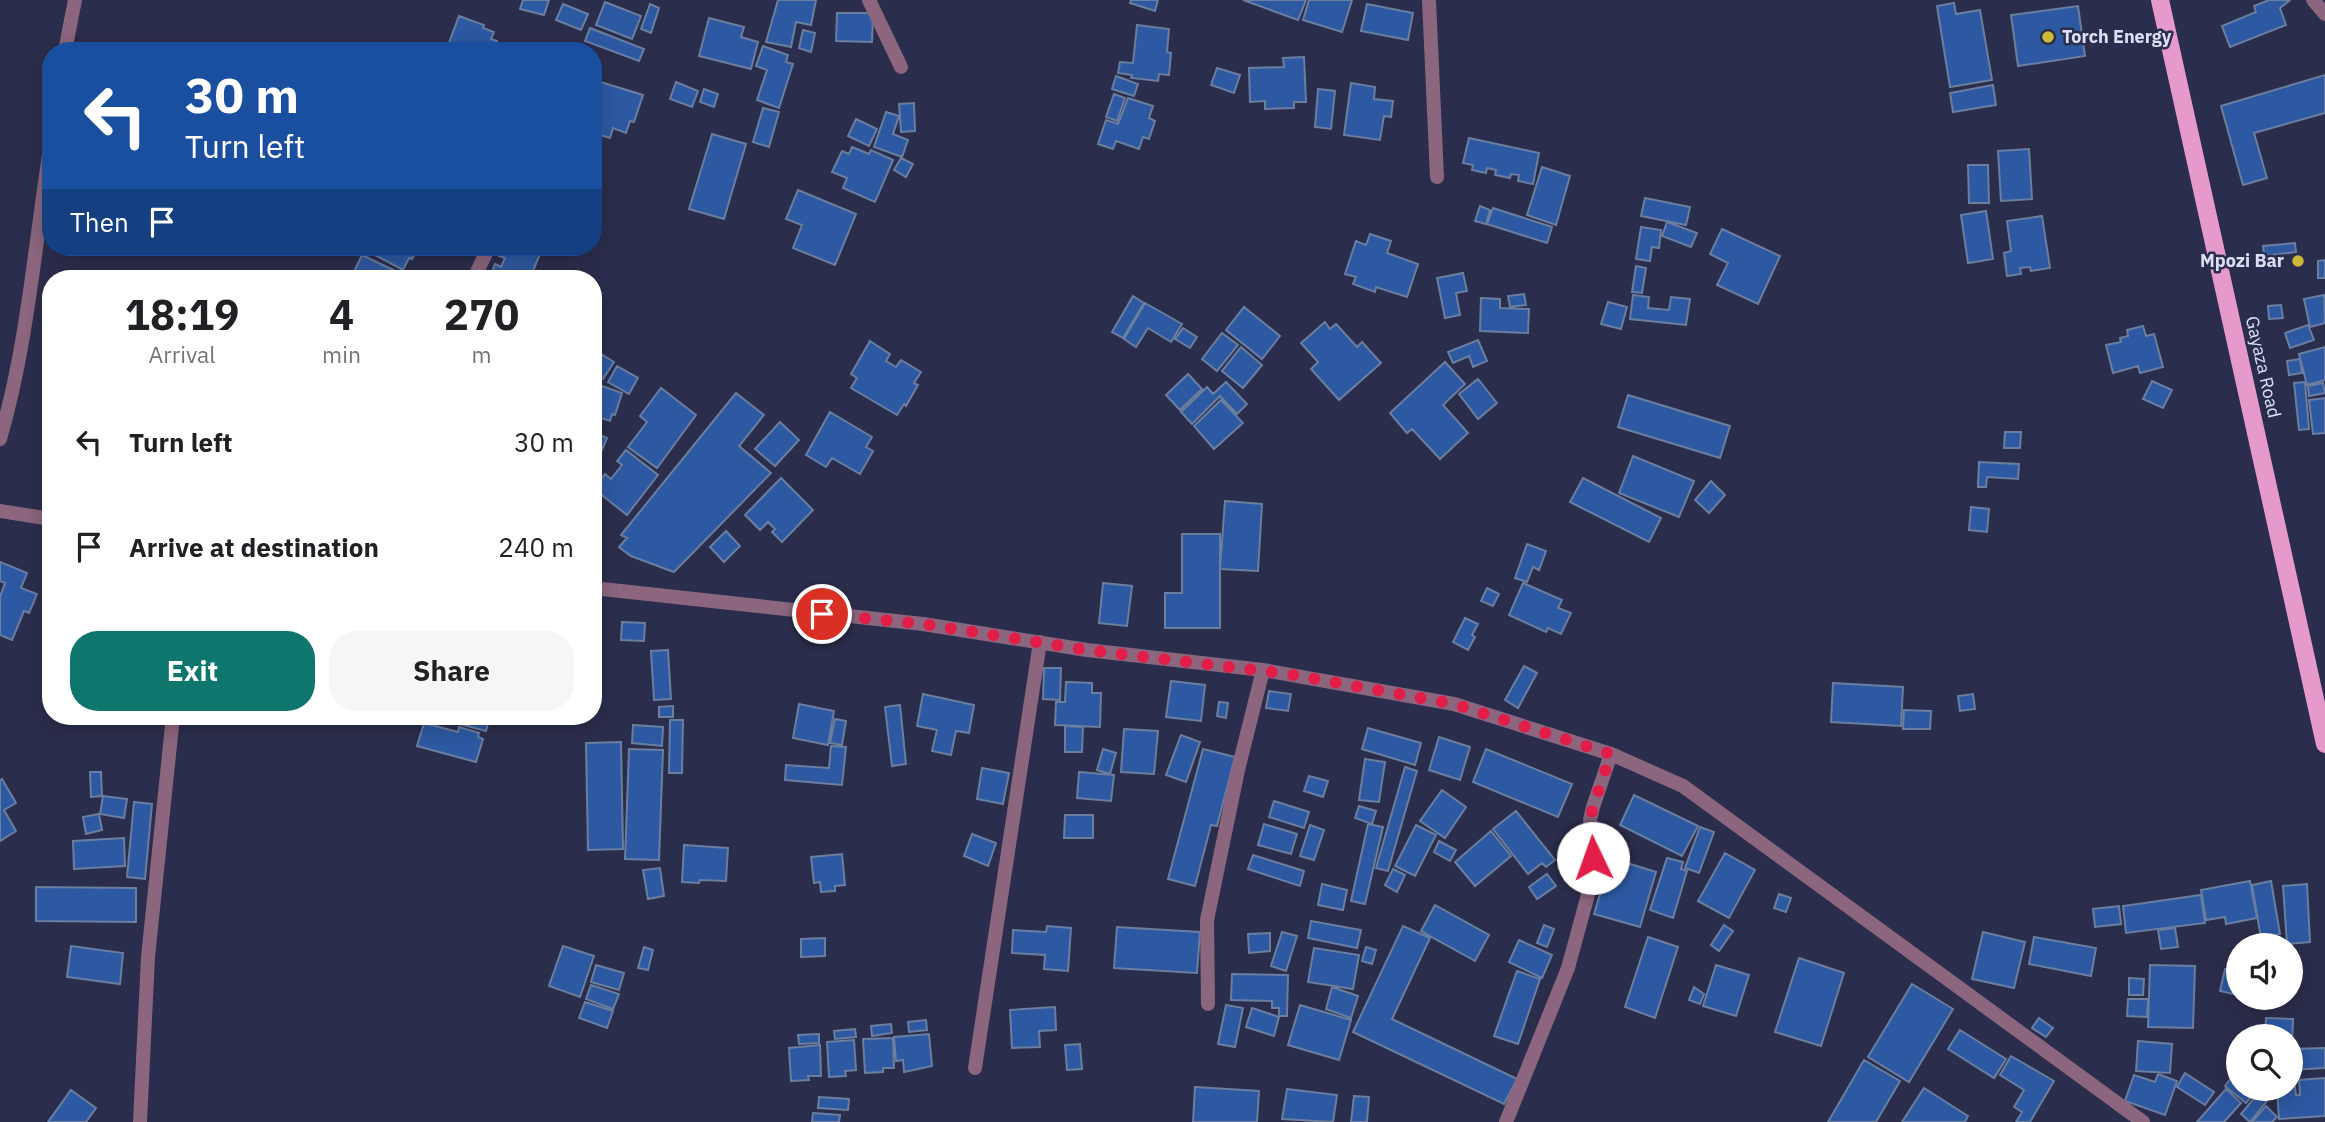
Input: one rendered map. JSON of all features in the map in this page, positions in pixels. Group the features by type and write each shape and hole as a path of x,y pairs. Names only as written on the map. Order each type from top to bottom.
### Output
{"main road":[{"name":"Gayaza Road","path":"2160,0 2325,744"}],"street":[{"path":"67,42 75,0"},
{"path":"869,0 901,67"},
{"path":"1429,0 1437,177"},
{"path":"2313,0 2325,14"},
{"path":"0,439 13,388 42,207"},
{"path":"0,511 42,518"},
{"path":"602,590 923,624 1087,650 1263,670 1454,704 1611,754 1683,786 2143,1122"},
{"path":"975,1068 1040,642"},
{"path":"1208,1004 1207,920 1238,770 1263,670"},
{"path":"140,1122 148,957 172,725"},
{"path":"1506,1122 1568,968 1592,880 1594,836 1590,820 1611,754"}],"building":[{"path":"523,0 549,0 544,15 520,9"},
{"path":"778,0 816,0 811,25 796,22 791,47 766,42"},
{"path":"1131,0 1158,0 1155,11 1130,3"},
{"path":"1243,0 1306,0 1298,20"},
{"path":"1309,0 1352,0 1342,32 1303,20"},
{"path":"2269,0 2290,0 2280,8 2286,25 2230,47 2222,26 2256,12 2254,6"},
{"path":"605,2 641,16 632,39 596,25"},
{"path":"1954,3 1956,14 1980,10 1992,80 1950,87 1937,6"},
{"path":"563,4 588,14 581,30 556,20"},
{"path":"650,4 659,8 651,33 641,29"},
{"path":"1367,4 1413,13 1408,40 1361,31"},
{"path":"2078,6 2085,56 2018,66 2011,15"},
{"path":"837,13 873,13 872,42 836,41"},
{"path":"459,16 484,25 483,28 494,32 491,39 497,41 497,42 449,42"},
{"path":"709,18 744,27 741,37 758,42 751,69 699,56"},
{"path":"1137,25 1169,29 1169,75 1159,74 1158,81 1131,78 1132,75 1118,73 1120,62 1133,63"},
{"path":"590,28 644,49 639,61 602,47 602,42 585,41"},
{"path":"803,30 815,33 811,52 799,48"},
{"path":"763,46 788,55 786,62 793,64 779,108 757,100 767,70 756,66"},
{"path":"1304,57 1306,102 1294,102 1294,108 1265,109 1265,101 1250,102 1249,68 1284,67 1283,58"},
{"path":"1217,68 1240,75 1234,93 1211,85"},
{"path":"2325,75 2325,113 2254,133 2267,178 2243,185 2221,106"},
{"path":"1116,76 1138,84 1134,96 1112,89"},
{"path":"602,82 643,95 634,122 630,121 626,133 613,128 610,138 602,136"},
{"path":"676,82 698,91 692,107 670,99"},
{"path":"1351,83 1375,87 1374,99 1393,101 1391,117 1384,116 1380,140 1344,135"},
{"path":"1993,85 1996,105 1953,112 1950,93"},
{"path":"704,89 718,94 714,107 700,102"},
{"path":"1318,89 1335,91 1331,129 1315,127"},
{"path":"1114,94 1125,98 1117,121 1106,117"},
{"path":"1128,98 1153,106 1149,118 1155,121 1149,139 1143,137 1139,149 1116,141 1113,149 1098,144 1106,120 1118,124"},
{"path":"914,103 915,131 901,132 899,104"},
{"path":"763,108 779,112 769,147 753,142"},
{"path":"886,112 899,116 893,134 908,140 902,157 874,147"},
{"path":"856,119 877,129 869,146 848,136"},
{"path":"712,134 746,144 724,219 689,209"},
{"path":"1469,138 1539,153 1533,184 1518,181 1519,175 1511,174 1510,178 1495,175 1496,170 1487,168 1486,173 1472,170 1473,165 1463,163"},
{"path":"852,147 869,154 871,150 893,160 875,202 843,188 847,178 832,172 842,151 849,154"},
{"path":"2029,149 2032,199 2001,201 1998,151"},
{"path":"901,158 913,164 906,177 894,170"},
{"path":"1968,165 1988,165 1989,203 1969,203"},
{"path":"1542,167 1570,176 1556,225 1527,215"},
{"path":"798,190 856,214 835,265 793,248 802,225 786,219"},
{"path":"1645,198 1690,207 1686,225 1641,216"},
{"path":"1480,206 1490,210 1486,224 1475,221"},
{"path":"1493,208 1552,227 1547,243 1487,224"},
{"path":"1986,211 1993,259 1968,263 1961,215"},
{"path":"2042,216 2050,268 2031,271 2030,267 2020,268 2021,274 2007,276 2004,253 2011,251 2007,221"},
{"path":"1667,222 1697,233 1691,247 1662,236"},
{"path":"1641,227 1661,230 1659,248 1652,247 1650,261 1636,259"},
{"path":"1722,229 1780,256 1758,304 1717,285 1728,263 1710,254"},
{"path":"1370,234 1391,241 1387,253 1418,264 1407,297 1376,287 1375,292 1353,284 1356,277 1345,274 1356,241 1366,245"},
{"path":"2295,243 2296,252 2264,256 2263,246"},
{"path":"362,256 364,256 393,270 355,270"},
{"path":"377,256 414,256 409,258 403,270"},
{"path":"499,256 539,256 533,270 493,270 495,264 501,267 505,258"},
{"path":"2325,260 2325,278 2318,278 2318,261"},
{"path":"1636,266 1646,268 1642,293 1632,292"},
{"path":"1463,273 1467,291 1456,293 1460,315 1445,318 1437,278"},
{"path":"1524,294 1526,305 1510,307 1508,296"},
{"path":"1633,295 1649,297 1648,308 1669,310 1671,297 1690,299 1686,325 1630,319"},
{"path":"2324,295 2325,323 2310,327 2304,299"},
{"path":"1133,296 1144,303 1123,338 1112,332"},
{"path":"1481,298 1500,299 1500,308 1529,309 1528,333 1480,331"},
{"path":"1608,302 1627,307 1621,329 1601,324"},
{"path":"1145,303 1182,324 1171,342 1148,328 1136,347 1124,339"},
{"path":"2281,305 2283,318 2269,319 2268,306"},
{"path":"1244,307 1280,336 1262,359 1226,330"},
{"path":"1325,322 1330,329 1336,324 1357,347 1362,342 1381,363 1339,400 1311,369 1318,362 1301,343"},
{"path":"2308,325 2314,340 2290,348 2285,333"},
{"path":"2143,326 2146,336 2154,334 2163,367 2140,373 2138,366 2113,373 2106,345 2121,342 2120,338 2128,336 2127,330"},
{"path":"1183,328 1197,337 1190,348 1175,339"},
{"path":"1222,333 1238,345 1217,371 1202,359"},
{"path":"1478,340 1487,361 1473,367 1469,356 1453,363 1448,352"},
{"path":"870,341 890,354 886,361 896,367 901,360 921,372 914,383 918,385 906,406 904,404 897,415 851,388 857,378 851,374"},
{"path":"1241,347 1262,365 1243,388 1222,371"},
{"path":"2325,347 2325,380 2307,385 2299,354"},
{"path":"602,355 614,362 602,378"},
{"path":"2300,359 2302,373 2289,375 2287,361"},
{"path":"1445,362 1465,384 1443,405 1468,433 1440,459 1412,429 1407,433 1390,413"},
{"path":"617,366 638,378 629,394 608,382"},
{"path":"1188,374 1202,389 1180,410 1166,395"},
{"path":"1478,379 1497,403 1478,419 1459,394"},
{"path":"2152,381 2172,390 2163,408 2143,399"},
{"path":"1226,382 1247,404 1237,414 1220,396 1192,424 1181,412 1207,387 1213,394"},
{"path":"2305,382 2309,429 2299,430 2294,383"},
{"path":"2323,383 2325,393 2309,396 2308,386"},
{"path":"602,386 622,393 615,415 612,414 610,421 602,418"},
{"path":"661,388 696,415 657,468 628,447 647,422 640,416"},
{"path":"736,393 764,415 739,446 771,473 674,572 631,556 619,547 627,538 621,535"},
{"path":"1628,395 1730,426 1720,458 1618,427"},
{"path":"2325,398 2325,433 2313,434 2309,400"},
{"path":"1221,400 1243,423 1214,449 1194,426"},
{"path":"830,412 872,437 866,447 873,451 860,474 832,458 826,467 806,455"},
{"path":"780,422 799,440 775,466 755,449"},
{"path":"2005,432 2021,432 2020,448 2004,448"},
{"path":"602,436 607,438 602,450"},
{"path":"626,450 658,475 627,515 602,495 602,478 605,474 611,479 622,465 617,461"},
{"path":"1633,456 1694,481 1679,517 1619,493"},
{"path":"1979,462 2019,464 2018,479 1987,477 1986,487 1978,487"},
{"path":"781,478 813,510 782,542 772,532 775,529 768,522 760,530 745,515"},
{"path":"1583,478 1661,518 1649,542 1570,502"},
{"path":"1711,481 1725,495 1709,513 1695,500"},
{"path":"1225,501 1262,504 1258,571 1220,569"},
{"path":"1971,507 1989,509 1987,532 1969,530"},
{"path":"726,531 740,546 724,562 710,547"},
{"path":"1182,534 1220,534 1220,628 1165,628 1165,593 1182,593"},
{"path":"1527,544 1546,551 1539,570 1533,567 1527,582 1515,578"},
{"path":"0,562 27,573 21,588 37,594 29,613 24,611 12,640 0,635 0,597 5,583 0,581"},
{"path":"1103,583 1132,586 1127,626 1099,623"},
{"path":"1523,583 1562,600 1558,608 1571,613 1561,634 1548,628 1546,632 1509,615"},
{"path":"1487,588 1499,594 1493,606 1481,601"},
{"path":"1465,618 1478,624 1468,650 1453,642"},
{"path":"622,622 645,623 644,641 621,640"},
{"path":"668,650 671,699 654,700 651,651"},
{"path":"1524,666 1537,673 1518,708 1505,700"},
{"path":"1044,668 1061,668 1060,700 1043,699"},
{"path":"1171,681 1205,685 1201,721 1166,717"},
{"path":"1066,682 1092,683 1092,693 1101,693 1100,727 1055,725 1056,702 1065,702"},
{"path":"1833,683 1903,687 1901,726 1831,722"},
{"path":"1269,691 1291,694 1288,711 1266,708"},
{"path":"923,694 974,705 969,733 956,731 951,755 932,751 937,730 917,726"},
{"path":"1973,694 1975,709 1960,711 1958,696"},
{"path":"1219,702 1228,703 1226,718 1217,716"},
{"path":"799,704 834,711 828,745 793,738"},
{"path":"900,705 906,764 892,766 885,707"},
{"path":"673,706 673,717 659,717 659,707"},
{"path":"1904,710 1931,711 1930,729 1903,729"},
{"path":"835,719 846,721 842,745 830,743"},
{"path":"670,720 683,720 682,773 669,773"},
{"path":"423,725 458,732 459,727 479,733 478,737 483,739 476,762 417,746"},
{"path":"464,725 488,725 486,731"},
{"path":"633,725 663,727 662,746 632,743"},
{"path":"1065,726 1083,727 1082,752 1065,752"},
{"path":"1368,728 1421,743 1415,765 1362,749"},
{"path":"1124,729 1158,731 1154,774 1121,772"},
{"path":"1181,735 1200,742 1186,782 1166,775"},
{"path":"1439,737 1470,747 1460,780 1429,770"},
{"path":"621,742 623,849 588,850 586,743"},
{"path":"831,746 846,747 842,785 785,780 786,765 829,768"},
{"path":"629,749 663,750 659,860 625,859"},
{"path":"1103,749 1116,753 1110,774 1097,770"},
{"path":"1203,749 1235,757 1217,826 1211,825 1195,886 1168,879"},
{"path":"1486,749 1572,784 1558,817 1473,782"},
{"path":"1365,759 1385,762 1379,802 1359,800"},
{"path":"1405,767 1417,771 1388,871 1376,868"},
{"path":"982,768 1009,773 1003,804 977,799"},
{"path":"90,772 101,772 102,796 91,797"},
{"path":"1079,772 1114,775 1111,801 1077,798"},
{"path":"1309,776 1328,781 1323,797 1304,791"},
{"path":"2,779 16,803 4,810 16,831 0,841 0,780"},
{"path":"1442,790 1466,807 1445,838 1420,821"},
{"path":"1634,795 1698,826 1682,856 1620,825"},
{"path":"103,796 127,799 124,818 100,814"},
{"path":"1274,801 1309,812 1304,828 1269,817"},
{"path":"134,802 152,804 145,879 127,877"},
{"path":"1359,806 1376,811 1372,824 1355,818"},
{"path":"1516,811 1555,860 1546,867 1542,863 1528,874 1493,829"},
{"path":"99,814 102,830 86,834 83,817"},
{"path":"1065,815 1093,815 1093,838 1064,838"},
{"path":"1264,824 1297,834 1291,854 1258,845"},
{"path":"1368,824 1383,827 1365,904 1351,901"},
{"path":"1310,825 1324,830 1314,860 1300,856"},
{"path":"1416,825 1436,835 1415,876 1395,866"},
{"path":"1700,827 1714,832 1699,873 1685,868"},
{"path":"1491,831 1511,856 1475,886 1455,862"},
{"path":"972,834 996,843 988,866 964,856"},
{"path":"124,838 125,866 74,869 73,841"},
{"path":"1439,841 1456,850 1450,861 1434,852"},
{"path":"684,845 728,848 726,881 682,882"},
{"path":"1725,853 1755,870 1729,918 1698,901"},
{"path":"842,854 845,885 835,886 835,891 821,892 820,882 814,883 811,857"},
{"path":"1253,855 1304,871 1300,886 1248,869"},
{"path":"1611,858 1656,872 1640,927 1594,914"},
{"path":"1667,858 1683,862 1681,869 1687,871 1673,918 1650,910"},
{"path":"660,868 664,896 648,899 643,870"},
{"path":"1393,869 1405,875 1397,892 1385,885"},
{"path":"1547,874 1556,886 1537,899 1529,887"},
{"path":"2250,881 2257,918 2226,924 2225,917 2206,920 2201,890"},
{"path":"2271,881 2280,933 2260,933 2252,885"},
{"path":"1322,884 1347,890 1343,910 1318,905"},
{"path":"2307,884 2310,942 2303,943 2303,933 2286,933 2283,886"},
{"path":"36,887 136,888 136,922 36,921"},
{"path":"1779,894 1791,898 1786,912 1774,908"},
{"path":"2201,895 2205,923 2126,933 2123,906"},
{"path":"1435,905 1489,935 1475,961 1421,931"},
{"path":"2119,906 2121,924 2095,927 2093,909"},
{"path":"1311,921 1361,930 1357,948 1308,938"},
{"path":"1544,925 1554,929 1547,947 1537,943"},
{"path":"1724,925 1733,931 1719,951 1711,945"},
{"path":"1047,926 1071,928 1068,971 1044,969 1045,955 1012,953 1013,930 1046,932"},
{"path":"1403,926 1430,938 1392,1019 1517,1079 1504,1104 1353,1032"},
{"path":"1117,927 1200,932 1197,973 1114,968"},
{"path":"2175,928 2178,947 2161,949 2158,930"},
{"path":"1282,932 1297,936 1286,971 1271,966"},
{"path":"1983,932 2025,942 2014,988 1972,979"},
{"path":"1270,933 1270,951 1249,953 1248,934"},
{"path":"1648,937 1678,947 1655,1018 1625,1007"},
{"path":"2034,937 2096,948 2091,976 2029,964"},
{"path":"825,938 825,956 801,957 801,939"},
{"path":"1519,940 1552,955 1542,978 1509,962"},
{"path":"71,946 123,953 120,984 67,977"},
{"path":"563,946 594,956 580,997 549,986"},
{"path":"644,947 653,950 648,970 638,968"},
{"path":"1366,947 1376,950 1372,964 1362,961"},
{"path":"1314,948 1359,955 1353,989 1308,982"},
{"path":"1799,958 1844,973 1821,1046 1775,1032"},
{"path":"596,965 624,973 619,990 591,982"},
{"path":"1716,965 1749,975 1736,1016 1703,1006"},
{"path":"2150,965 2195,966 2193,1028 2148,1027"},
{"path":"2225,969 2226,969 2226,992 2220,991"},
{"path":"1517,971 1540,979 1518,1044 1494,1036"},
{"path":"1232,974 1288,975 1287,1016 1279,1016 1279,1008 1272,1008 1272,1001 1231,1000"},
{"path":"2129,978 2144,979 2143,995 2129,995"},
{"path":"1912,984 1953,1009 1909,1082 1868,1057"},
{"path":"591,985 619,994 613,1009 586,999"},
{"path":"1332,987 1358,996 1351,1018 1326,1009"},
{"path":"1694,987 1704,994 1700,1004 1689,1000"},
{"path":"2128,999 2148,999 2147,1017 2127,1016"},
{"path":"585,1002 613,1011 607,1028 579,1018"},
{"path":"1226,1005 1243,1008 1235,1047 1218,1044"},
{"path":"1300,1005 1351,1020 1339,1060 1288,1045"},
{"path":"1055,1007 1056,1030 1039,1031 1040,1047 1012,1048 1010,1010"},
{"path":"1252,1008 1279,1017 1274,1036 1246,1027"},
{"path":"2039,1018 2053,1028 2046,1037 2032,1028"},
{"path":"2266,1018 2293,1019 2293,1024 2266,1024"},
{"path":"926,1020 927,1030 909,1032 908,1022"},
{"path":"891,1024 892,1033 872,1036 871,1026"},
{"path":"855,1029 856,1037 835,1039 834,1031"},
{"path":"1960,1030 2006,1059 1994,1078 1948,1049"},
{"path":"819,1034 819,1043 799,1044 798,1035"},
{"path":"929,1034 932,1066 904,1072 903,1060 896,1061 894,1037"},
{"path":"893,1038 894,1068 865,1073 863,1039"},
{"path":"854,1040 856,1070 845,1071 846,1076 829,1077 827,1042"},
{"path":"2138,1041 2172,1044 2170,1073 2136,1071"},
{"path":"1080,1044 1082,1069 1067,1070 1065,1045"},
{"path":"820,1045 821,1076 808,1076 809,1080 791,1081 789,1048"},
{"path":"2325,1048 2325,1068 2303,1069 2303,1049"},
{"path":"2011,1056 2054,1081 2030,1122 2016,1122 2022,1112 2014,1107 2024,1090 2000,1075"},
{"path":"1864,1060 1900,1081 1876,1122 1828,1122"},
{"path":"2185,1073 2214,1092 2205,1105 2177,1087"},
{"path":"2158,1074 2177,1081 2165,1115 2125,1101 2134,1075 2155,1082"},
{"path":"2325,1078 2325,1116 2279,1119 2278,1101 2303,1101 2303,1080"},
{"path":"1195,1087 1259,1091 1257,1122 1193,1122"},
{"path":"1924,1088 1968,1116 1965,1122 1902,1122"},
{"path":"1287,1089 1337,1095 1333,1122 1282,1119"},
{"path":"2226,1089 2226,1101 2241,1103 2224,1122 2197,1122"},
{"path":"71,1090 96,1108 86,1122 48,1122"},
{"path":"1354,1096 1369,1097 1367,1122 1351,1122"},
{"path":"819,1097 849,1099 848,1110 818,1108"},
{"path":"2252,1101 2267,1101 2250,1122 2241,1114"},
{"path":"2266,1106 2277,1117 2272,1122 2252,1122"},
{"path":"813,1113 840,1115 839,1122 812,1122"}],"place":[{"name":"Torch Energy","path":"2048,37"},
{"name":"Mpozi Bar","path":"2298,261"}],"route":[{"path":"822,614 923,624 1087,650 1263,670 1454,704 1611,754 1590,820 1594,836 1593,858"}]}
